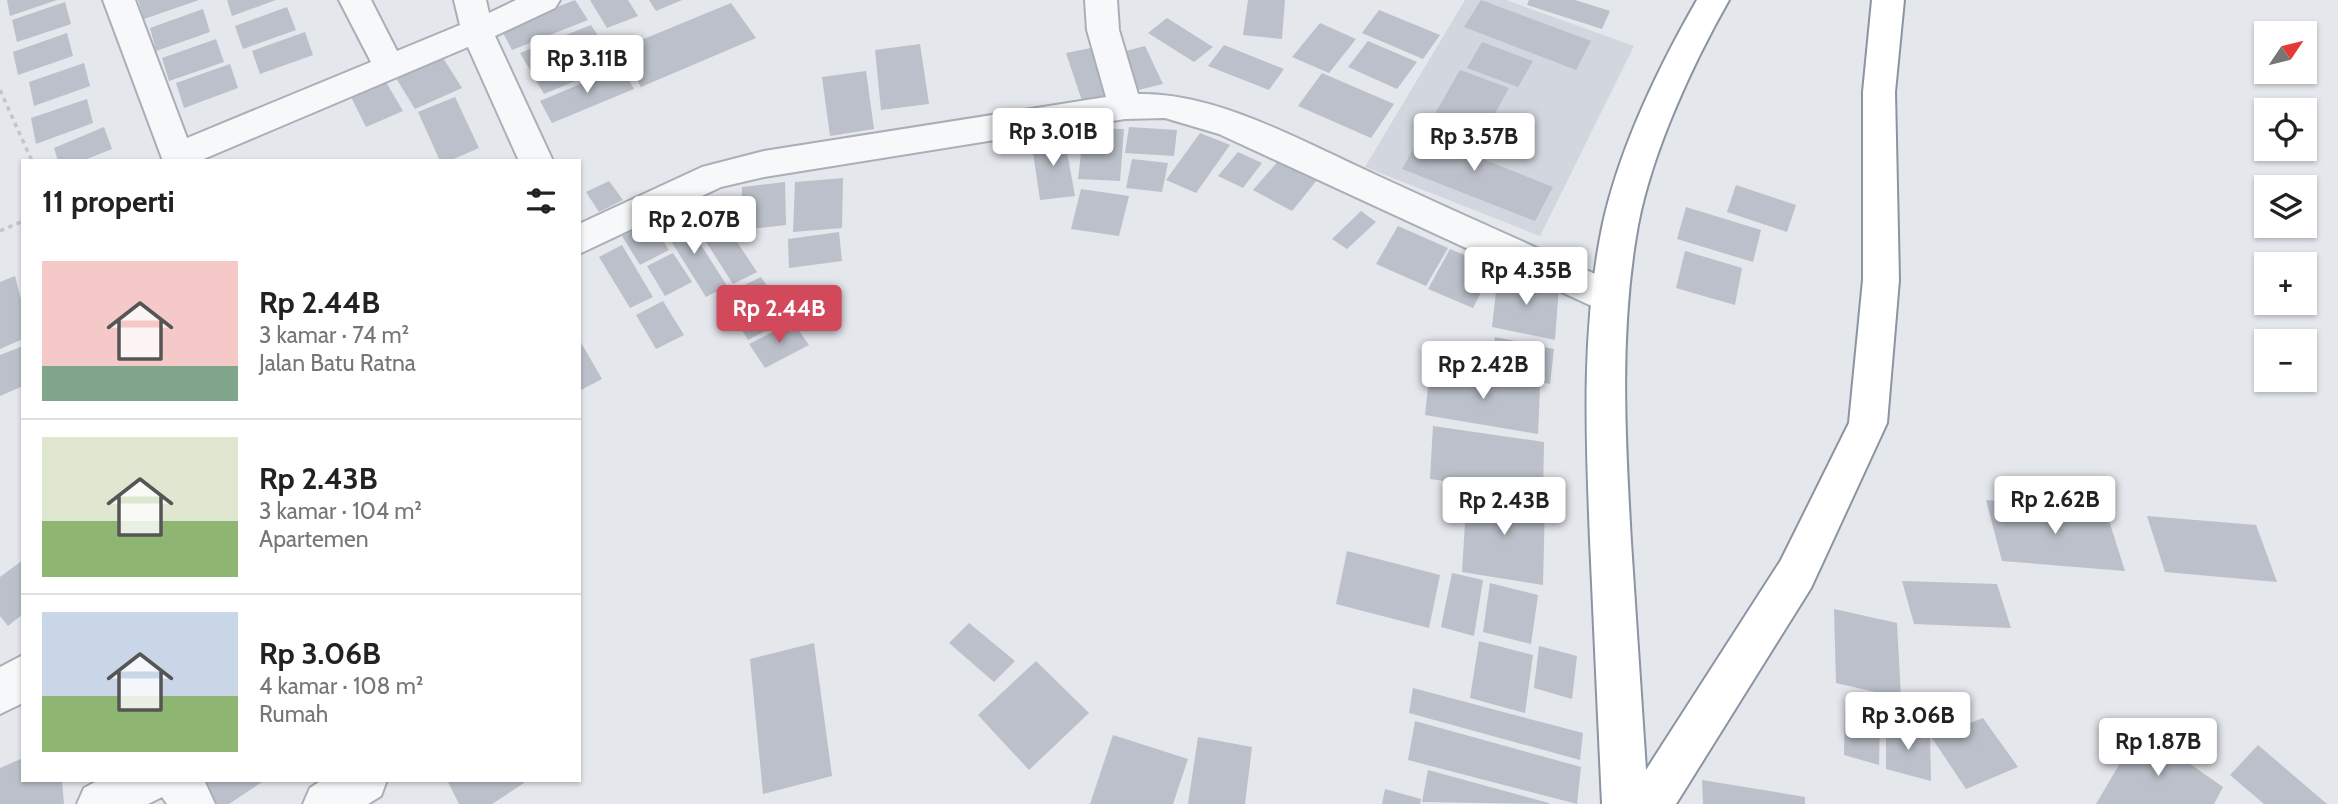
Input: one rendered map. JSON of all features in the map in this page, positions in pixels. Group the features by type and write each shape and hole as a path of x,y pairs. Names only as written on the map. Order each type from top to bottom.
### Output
{"highway":[{"path":"1625,804 1605,432 1609,297 1621,223 1634,175 1681,56 1713,0"},
{"path":"1650,804 1796,574 1868,423 1881,280 1879,92 1888,0"}],"street":[{"path":"118,0 171,159 389,66 473,15 544,0"},
{"path":"355,0 389,66"},
{"path":"1101,0 1103,30 1125,107"},
{"path":"473,15 535,159"},
{"path":"581,239 714,176 764,164 1125,107 1165,106 1229,124 1450,222 1609,297"},
{"path":"0,692 21,677"},
{"path":"100,804 144,782"},
{"path":"179,782 192,804"},
{"path":"326,804 362,782"}],"path":[{"path":"0,90 31,159"},
{"path":"0,231 21,222"}],"shaded area":[{"path":"1465,0 1506,0 1634,46 1540,236 1365,167"}],"building":[{"path":"7,0 57,0 10,16"},
{"path":"138,0 199,0 144,19"},
{"path":"227,0 276,0 232,16"},
{"path":"575,0 588,20 512,50 501,29"},
{"path":"590,0 628,0 638,16 607,28"},
{"path":"649,0 682,0 656,11"},
{"path":"1248,0 1285,0 1282,39 1243,35"},
{"path":"1481,0 1591,41 1576,70 1464,27"},
{"path":"1529,0 1575,0 1610,11 1602,29 1527,5"},
{"path":"65,2 71,24 17,42 12,20"},
{"path":"731,3 756,38 641,87 617,50"},
{"path":"287,7 296,30 243,49 235,26"},
{"path":"203,9 210,32 156,51 150,28"},
{"path":"1379,10 1440,35 1423,59 1362,33"},
{"path":"1167,18 1213,47 1194,62 1148,33"},
{"path":"1320,23 1356,39 1329,73 1292,57"},
{"path":"591,25 603,44 532,73 520,53"},
{"path":"305,32 313,55 260,74 252,51"},
{"path":"67,33 73,56 18,75 13,52"},
{"path":"216,39 224,62 169,81 162,58"},
{"path":"1368,41 1417,62 1397,89 1348,67"},
{"path":"1482,42 1533,61 1518,87 1467,68"},
{"path":"920,44 929,104 881,110 875,50"},
{"path":"1224,45 1284,69 1269,90 1208,66"},
{"path":"1145,46 1163,84 1130,92 1114,54"},
{"path":"1096,47 1113,95 1082,101 1066,53"},
{"path":"609,48 618,63 544,94 535,79"},
{"path":"438,50 462,88 415,109 391,70"},
{"path":"84,63 90,86 34,106 29,82"},
{"path":"230,64 238,88 184,108 176,83"},
{"path":"621,67 634,89 552,123 540,101"},
{"path":"1460,70 1509,88 1483,135 1433,117"},
{"path":"866,71 874,129 830,136 822,77"},
{"path":"1322,73 1394,104 1371,138 1298,106"},
{"path":"386,82 403,111 366,127 351,97"},
{"path":"455,97 479,148 454,159 439,159 418,112"},
{"path":"87,99 93,123 36,144 31,118"},
{"path":"1427,124 1479,143 1473,155 1553,187 1535,221 1402,169"},
{"path":"104,127 112,149 87,159 57,159 54,148"},
{"path":"1129,127 1177,130 1174,156 1125,153"},
{"path":"1084,128 1124,129 1120,181 1078,179"},
{"path":"1200,133 1230,145 1196,193 1166,180"},
{"path":"1064,135 1075,196 1040,200 1031,139"},
{"path":"1238,152 1262,163 1243,188 1218,176"},
{"path":"1132,159 1168,163 1162,192 1126,188"},
{"path":"1279,160 1317,180 1292,211 1253,190"},
{"path":"843,178 842,228 793,232 795,182"},
{"path":"609,181 623,200 599,212 586,192"},
{"path":"785,182 786,225 741,230 742,187"},
{"path":"1736,185 1796,205 1787,232 1727,212"},
{"path":"1081,189 1129,196 1119,236 1071,229"},
{"path":"708,198 757,272 733,284 685,209"},
{"path":"1686,207 1761,230 1753,262 1677,239"},
{"path":"1361,211 1376,222 1347,249 1332,239"},
{"path":"682,215 727,286 706,297 661,225"},
{"path":"651,222 669,250 640,265 622,236"},
{"path":"1398,226 1448,248 1426,286 1376,264"},
{"path":"839,232 842,261 789,268 788,239"},
{"path":"622,245 653,297 630,308 599,257"},
{"path":"1450,249 1494,267 1473,308 1428,289"},
{"path":"1685,251 1742,268 1735,305 1676,288"},
{"path":"673,253 692,282 665,296 647,266"},
{"path":"1498,274 1559,286 1555,340 1492,327"},
{"path":"15,276 21,299 21,340 0,349 0,282"},
{"path":"761,277 776,300 745,316 730,292"},
{"path":"782,299 793,316 748,340 737,322"},
{"path":"663,301 684,335 656,349 636,315"},
{"path":"793,322 809,345 765,368 749,344"},
{"path":"1495,337 1554,349 1550,384 1490,372"},
{"path":"581,342 602,379 581,390"},
{"path":"21,347 21,387 0,396 0,355"},
{"path":"1430,369 1540,387 1538,434 1425,415"},
{"path":"1433,426 1544,442 1543,495 1430,479"},
{"path":"1467,489 1545,501 1543,585 1462,572"},
{"path":"1986,500 2106,511 2125,571 2002,561"},
{"path":"2147,516 2256,525 2277,582 2165,572"},
{"path":"1347,551 1440,575 1429,628 1336,604"},
{"path":"21,561 21,616 8,626 0,616 0,577"},
{"path":"1452,573 1483,580 1474,636 1441,627"},
{"path":"1902,581 1997,584 2011,628 1914,624"},
{"path":"1490,583 1538,595 1531,644 1483,632"},
{"path":"1834,609 1897,623 1901,698 1836,683"},
{"path":"969,623 1015,661 994,682 949,643"},
{"path":"1479,641 1533,655 1525,713 1470,698"},
{"path":"814,643 832,776 763,794 750,659"},
{"path":"1539,646 1577,656 1572,699 1534,688"},
{"path":"1036,661 1089,713 1029,770 978,715"},
{"path":"1413,688 1583,733 1580,760 1409,713"},
{"path":"1845,709 1880,718 1879,765 1844,755"},
{"path":"1983,718 2018,767 1966,789 1932,738"},
{"path":"1415,721 1581,767 1577,804 1408,760"},
{"path":"1886,722 1930,734 1931,781 1886,769"},
{"path":"2140,729 2223,787 2214,804 2096,804"},
{"path":"1113,735 1188,759 1173,804 1090,804"},
{"path":"1198,737 1252,747 1245,804 1188,804"},
{"path":"2258,745 2327,804 2264,804 2230,775"},
{"path":"21,759 21,782 62,782 64,804 0,804 0,768"},
{"path":"1428,770 1549,803 1549,804 1422,802"},
{"path":"1702,780 1805,797 1805,804 1703,804"},
{"path":"206,782 262,782 229,804 215,804"},
{"path":"448,782 524,783 492,804 459,804"},
{"path":"1385,789 1421,799 1420,804 1382,804"}]}
